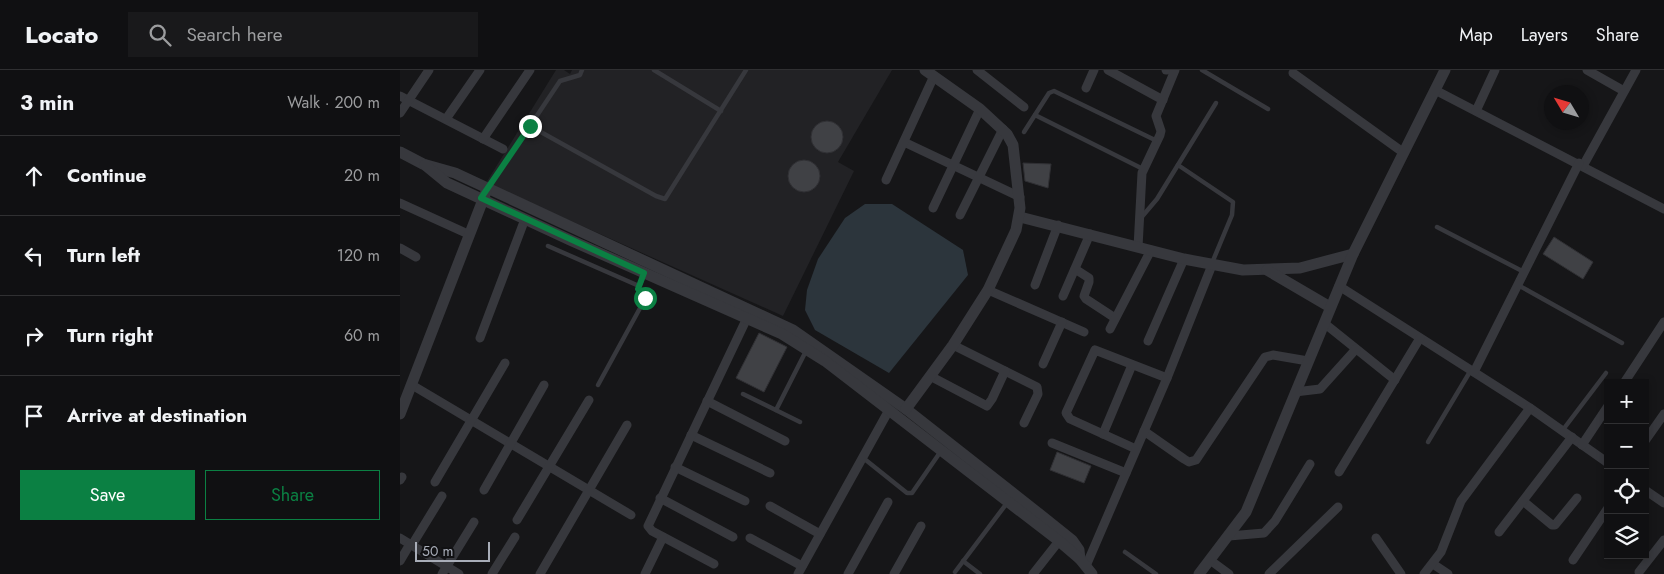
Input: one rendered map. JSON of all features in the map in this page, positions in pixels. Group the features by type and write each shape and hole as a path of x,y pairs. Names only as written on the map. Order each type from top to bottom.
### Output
{"street":[{"path":"400,113 404,98 429,70"},
{"path":"446,119 480,70"},
{"path":"483,139 530,70"},
{"path":"977,70 1024,107"},
{"path":"1086,88 1094,70"},
{"path":"1108,70 1163,100"},
{"path":"1138,247 1143,169 1161,131 1156,116 1175,70"},
{"path":"1199,574 1230,536 1246,512 1339,286 1445,70"},
{"path":"1476,110 1495,70"},
{"path":"1587,70 1624,91"},
{"path":"1473,371 1581,164 1636,70"},
{"path":"886,180 904,142 930,73 980,109 1003,129 1012,146 1020,197 1020,217 988,290 953,346 906,409"},
{"path":"1293,73 1404,153"},
{"path":"1435,90 1581,164 1664,209"},
{"path":"404,98 503,149"},
{"path":"933,208 980,109"},
{"path":"960,215 1003,129"},
{"path":"904,142 1020,197"},
{"path":"400,152 423,164 438,178 484,194 793,330 906,409 1072,540 1086,566"},
{"path":"484,194 525,219 782,334 889,410 1058,541 1086,566"},
{"path":"402,410 484,194"},
{"path":"400,203 468,234"},
{"path":"1020,217 1058,225 1184,259 1243,270 1300,268 1354,254"},
{"path":"480,338 525,219"},
{"path":"1034,285 1058,225"},
{"path":"1063,296 1090,234"},
{"path":"400,248 416,257"},
{"path":"1110,329 1151,250"},
{"path":"1148,341 1184,259"},
{"path":"1086,566 1167,378 1212,265"},
{"path":"1075,269 1089,278 1084,296 1086,299 1115,318"},
{"path":"1266,270 1330,307"},
{"path":"1339,286 1530,408 1604,460"},
{"path":"988,290 1084,332"},
{"path":"714,564 663,537 648,526 747,318"},
{"path":"1043,364 1062,322"},
{"path":"1627,379 1664,322"},
{"path":"1324,323 1395,380"},
{"path":"1340,472 1420,338"},
{"path":"953,346 1039,390 1024,423"},
{"path":"1296,392 1320,389 1356,349"},
{"path":"1136,449 1070,419 1066,413 1095,350 1167,378"},
{"path":"1144,430 1189,462 1196,460 1265,357 1273,355 1308,362"},
{"path":"435,482 505,363"},
{"path":"1103,434 1132,365"},
{"path":"930,376 987,406 990,404 1005,371"},
{"path":"412,384 631,515"},
{"path":"484,490 544,385"},
{"path":"400,392 402,410"},
{"path":"517,520 589,400"},
{"path":"707,401 785,441"},
{"path":"1424,574 1433,564 1449,535 1461,501 1530,408"},
{"path":"750,538 800,570 889,410"},
{"path":"1582,445 1604,412"},
{"path":"1649,435 1664,414"},
{"path":"540,574 627,425"},
{"path":"690,435 770,472"},
{"path":"1499,532 1572,437"},
{"path":"1052,443 1126,472"},
{"path":"1230,536 1264,533 1275,521 1310,464"},
{"path":"675,467 745,501"},
{"path":"1649,493 1664,503"},
{"path":"400,561 442,496"},
{"path":"660,498 733,537"},
{"path":"1523,501 1552,525 1555,525 1577,498"},
{"path":"849,573 888,502"},
{"path":"770,506 820,534"},
{"path":"1269,574 1338,507"},
{"path":"1573,560 1604,514"},
{"path":"445,570 474,522"},
{"path":"894,574 921,526"},
{"path":"492,574 515,537"},
{"path":"645,574 663,537"},
{"path":"400,538 445,570 459,574"},
{"path":"1376,538 1402,574"},
{"path":"1639,572 1664,540"},
{"path":"1033,574 1058,541"},
{"path":"1210,560 1229,574"},
{"path":"1433,564 1448,574"}],"lane":[{"path":"484,194 560,81 580,75 582,70"},
{"path":"654,70 721,111"},
{"path":"530,126 656,196 665,199 746,70"},
{"path":"1202,70 1268,109"},
{"path":"1024,132 1049,93 1054,91 1157,141"},
{"path":"1139,220 1152,206 1216,103"},
{"path":"1035,115 1143,169"},
{"path":"1178,165 1232,202 1232,215 1212,265"},
{"path":"1437,228 1524,272"},
{"path":"548,246 639,286"},
{"path":"598,385 645,299 638,289 644,273"},
{"path":"1518,284 1622,343"},
{"path":"776,410 807,350"},
{"path":"1428,442 1473,371"},
{"path":"1562,431 1606,373"},
{"path":"743,394 800,422"},
{"path":"862,457 907,492 912,493 941,450"},
{"path":"955,572 1008,502"},
{"path":"1125,552 1156,574"},
{"path":"963,561 980,574"}],"shaded area":[{"path":"556,70 564,70 570,74 572,70 892,70 838,162 854,171 783,316 486,183"},
{"path":"865,204 892,204 963,250 968,275 889,373 815,330 805,310 807,290 818,259 845,218"}],"building":[{"path":"827,121 839,125 843,137 839,149 827,153 815,149 811,137 815,125"},
{"path":"804,160 810,161 815,165 819,170 819,182 815,187 810,191 804,192 798,191 793,187 789,182 788,176 789,170 793,165 798,161"},
{"path":"1023,163 1051,164 1048,188 1025,181"},
{"path":"1554,237 1593,262 1583,279 1543,254"},
{"path":"759,333 787,347 764,392 736,378"},
{"path":"1057,452 1091,466 1084,483 1050,470"}],"route":[{"path":"530,126 481,198 644,273 638,289 645,298"}]}
